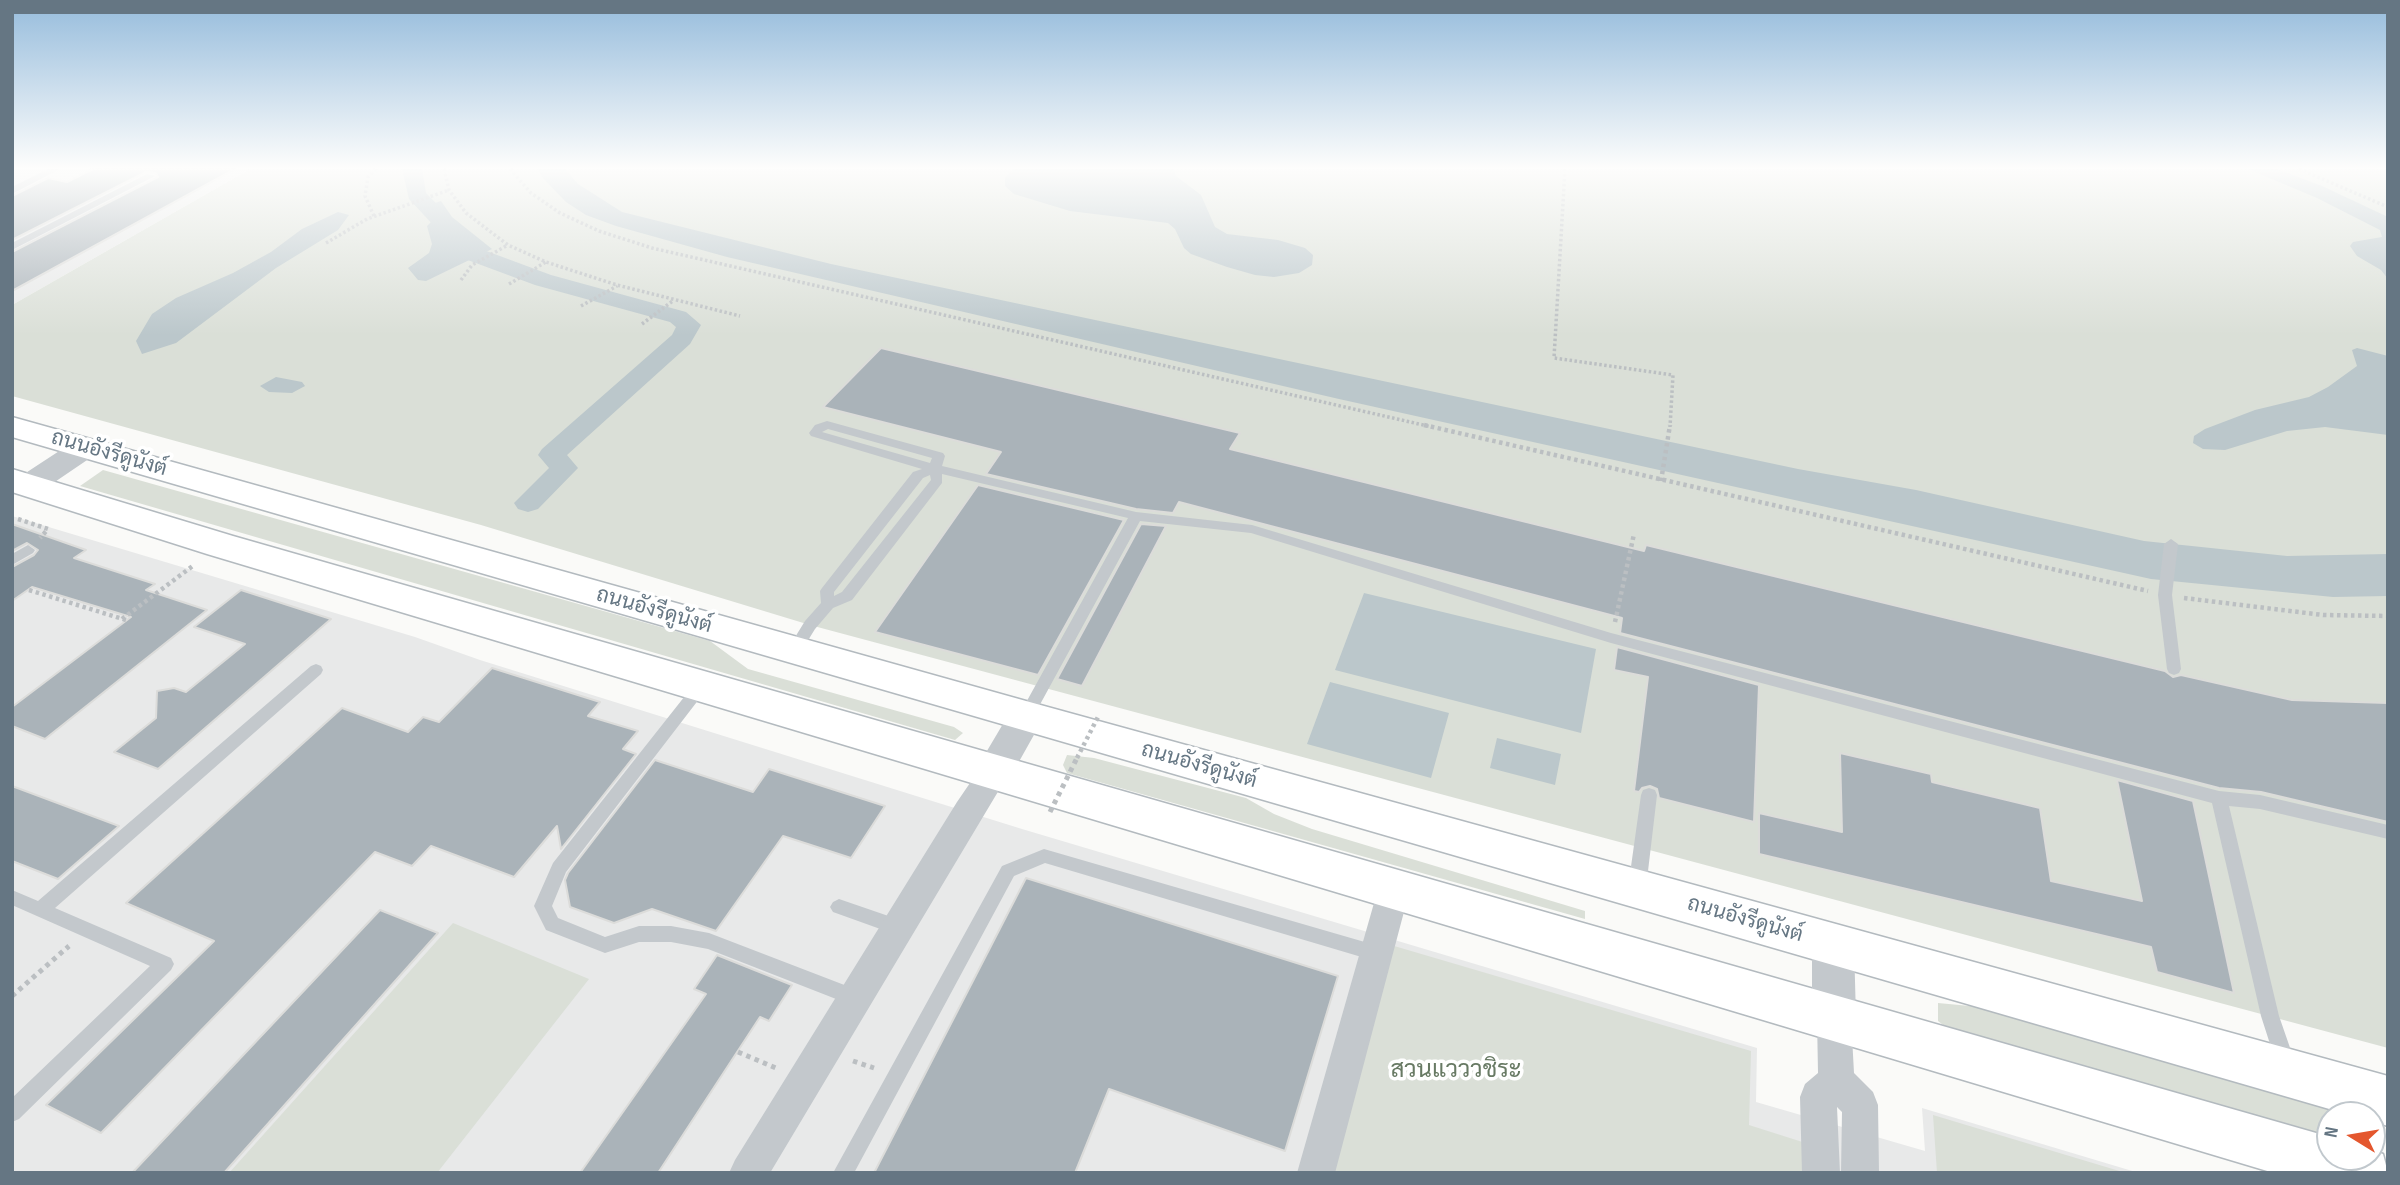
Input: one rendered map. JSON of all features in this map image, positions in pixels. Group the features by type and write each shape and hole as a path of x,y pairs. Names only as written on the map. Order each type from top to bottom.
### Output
{"main road":[{"name":"ถนนอังรีดูนังต์","path":"12,427 1026,717 2388,1101"},
{"path":"18,494 220,545 2364,1173"}],"street":[{"path":"18,494 86,447"},
{"path":"748,1173 1026,717"},
{"path":"1316,1173 1394,889"},
{"path":"1833,944 1836,1081 1860,1105 1860,1173"},
{"path":"1821,1173 1818,1097 1836,1081"}],"lane":[{"path":"12,247 56,224"},
{"path":"794,651 810,625 828,604 847,596 937,480 936,468 939,456 827,425 818,428 815,433 936,468 1136,516 1252,529 1665,655 2219,798 2260,802 2388,832"},
{"path":"1026,717 1136,516"},
{"path":"2171,544 2165,590 2174,669"},
{"path":"12,560 28,550"},
{"path":"41,909 316,670"},
{"path":"701,686 559,868 544,906 552,924 605,945 639,934 671,934 709,941 854,997"},
{"path":"1636,890 1649,795"},
{"path":"2219,798 2270,1016 2289,1074"},
{"path":"843,1173 1008,871 1044,856 1375,953"},
{"path":"12,897 165,964 12,1112"},
{"path":"839,907 897,927"}],"path":[{"path":"326,243 357,224"},
{"path":"481,224 508,245 546,262 618,285 740,316"},
{"path":"584,224 652,248 1661,481 2221,604 2323,615 2388,616"},
{"path":"1562,224 1554,358 1673,375 1669,440 1661,481"},
{"path":"461,280 471,265 508,245"},
{"path":"509,284 546,262"},
{"path":"581,306 618,285"},
{"path":"642,324 675,300"},
{"path":"1611,638 1634,534"},
{"path":"29,590 124,620 220,545"},
{"path":"1050,812 1099,715"},
{"path":"12,996 86,930"},
{"path":"823,1049 896,1076"},
{"path":"738,1052 804,1080"}],"shaded area":[{"path":"12,224 153,224 12,305"},
{"path":"312,224 342,224 338,230 276,268 176,343 142,354 136,341 152,314 176,298 233,273 271,252"},
{"path":"461,224 492,249 426,281 418,280 408,268 429,253 432,244 427,226"},
{"path":"611,224 671,224 831,264 1798,469 1916,490 2144,541 2287,556 2388,554 2388,596 2333,597 2151,579 1339,399 727,257"},
{"path":"1170,224 1214,224 1227,234 1278,240 1305,248 1313,255 1312,265 1299,273 1274,277 1255,275 1191,254 1184,248 1175,229"},
{"path":"2369,224 2388,224 2388,279 2381,270 2357,256 2350,246 2353,242 2382,237 2380,230"},
{"path":"2357,348 2388,356 2388,435 2325,427 2287,431 2225,450 2203,449 2193,443 2194,436 2205,429 2255,410 2309,397 2328,387 2357,366 2352,350"},
{"path":"276,377 302,382 305,386 292,393 269,392 260,386"},
{"path":"12,516 415,637 480,660 1022,829 1757,1048 1756,1102 1925,1151 1922,1108 2139,1173 12,1173"},
{"path":"1364,593 1596,649 1581,733 1335,670"},
{"path":"1330,682 1449,713 1431,778 1307,744"},
{"path":"1497,738 1561,754 1555,785 1490,768"}],"green space":[{"path":"153,224 2388,224 2388,1048 810,625 481,525 12,396 12,305"},
{"path":"103,470 710,641 748,669 954,727 963,733 955,740 80,486"},
{"path":"1067,755 1094,758 1246,798 1274,814 1312,829 1585,911 1585,919 1067,773 1063,765"},
{"path":"453,923 589,979 437,1173 229,1173"},
{"name":"สวนแวววชิระ","path":"1384,943 1751,1051 1749,1125 1815,1146 1814,1173 1325,1173"},
{"path":"1938,1003 1991,1008 2316,1101 2316,1133 1952,1032 1938,1021"},
{"path":"1933,1115 2126,1173 1937,1173"}],"building":[{"path":"12,224 43,224 12,240"},
{"path":"66,224 134,224 12,291 12,252"},
{"path":"881,348 1240,433 1230,449 1644,551 1646,545 2165,671 2173,677 2181,675 2292,700 2388,703 2388,822 2261,792 2219,788 1620,633 1622,618 1179,502 1173,513 1136,509 986,474 1001,452 823,407"},
{"path":"978,485 1124,520 1038,675 875,632"},
{"path":"12,524 86,550 74,558 155,584 146,590 207,610 45,739 12,726 12,707 131,617 32,587 12,601 12,567 38,550 27,543 12,551"},
{"path":"1141,524 1166,526 1082,686 1057,679"},
{"path":"241,590 331,619 158,769 114,752 156,718 157,691 174,688 186,692 245,644 194,627"},
{"path":"1617,647 1759,685 1754,822 1659,798 1657,789 1650,786 1639,792 1634,791 1648,677 1614,670"},
{"path":"492,668 600,702 588,716 638,731 623,749 636,754 561,849 557,826 514,877 431,846 412,866 375,852 101,1133 46,1105 214,941 126,903 342,708 408,732 423,717 439,722"},
{"path":"1840,753 1931,774 1932,782 2040,808 2051,881 2142,901 2117,780 2193,801 2234,993 2157,972 2151,947 1759,854 1759,813 1842,832"},
{"path":"655,760 753,792 769,769 885,806 851,858 783,836 716,931 652,909 614,923 570,907 565,880 568,873"},
{"path":"12,786 119,826 58,879 12,861"},
{"path":"1026,878 1338,976 1285,1151 1109,1089 1075,1173 874,1173"},
{"path":"380,910 438,933 224,1173 132,1173"},
{"path":"717,955 792,985 769,1021 760,1017 658,1173 580,1173 706,994 694,989"}],"waterway":[{"path":"444,224 473,254 543,280 678,317 689,325 682,339 551,455 565,468 528,503"}]}
